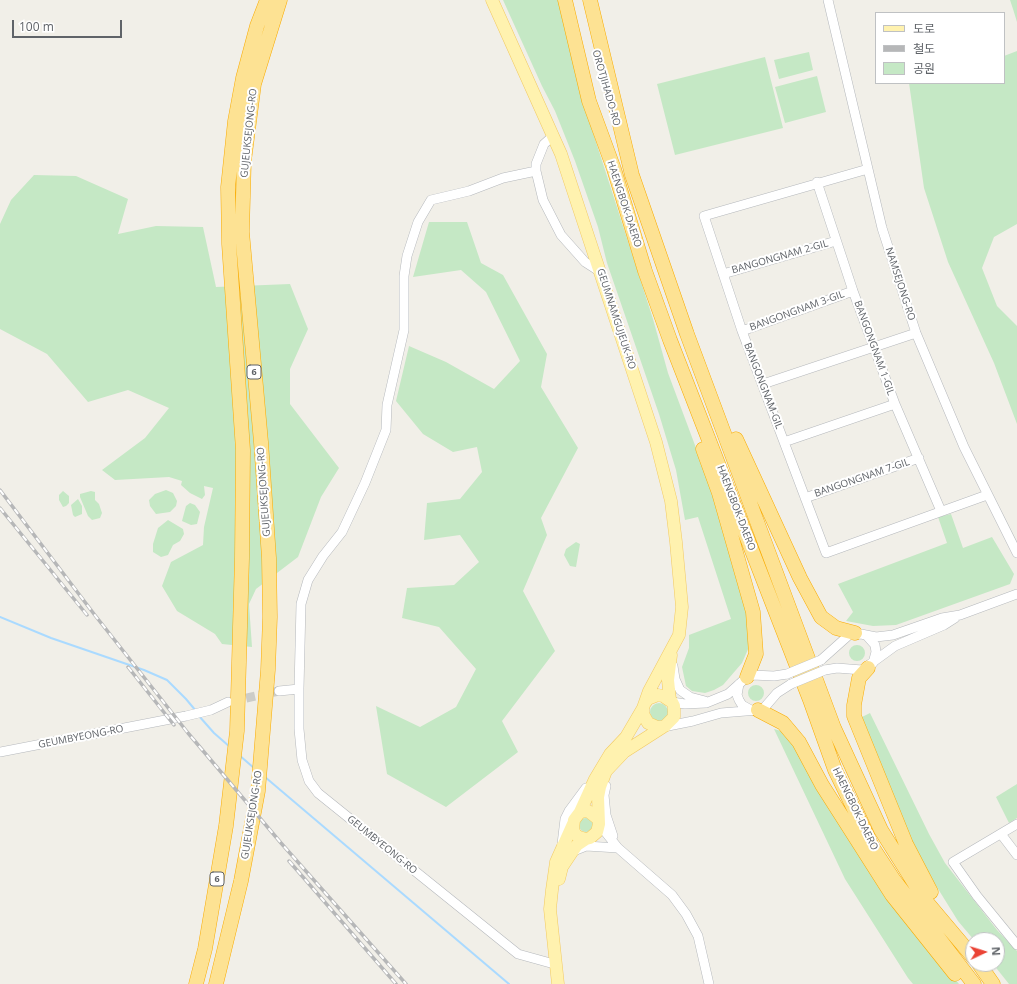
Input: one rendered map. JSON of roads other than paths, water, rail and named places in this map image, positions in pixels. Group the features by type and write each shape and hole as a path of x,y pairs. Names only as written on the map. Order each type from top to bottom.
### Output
{"highway":[{"name":"GUJEUKSEJONG-RO","path":"196,984 205,949 226,826 237,731 242,558 243,450 229,244 228,187 235,121 243,78 257,26 267,0"},
{"name":"GUJEUKSEJONG-RO","path":"216,984 241,881 258,791 262,749 270,617 269,558 261,442 242,232 244,160 254,84 280,0"},
{"name":"HAENGBOK-DAERO","path":"565,0 589,101 614,169 645,271 670,340 767,586 835,770 873,848 894,880 974,984"},
{"name":"OROTJIHADO-RO","path":"572,0 614,169"},
{"name":"OROTJIHADO-RO","path":"582,0 599,69 632,175"},
{"name":"HAENGBOK-DAERO","path":"590,0 632,175 688,334 834,728 881,830 925,900 965,947"},
{"path":"688,334 717,392 732,431 800,578 821,618 836,628 861,635"},
{"path":"670,340 680,386 719,493 753,612 756,654 743,680"},
{"path":"870,666 859,678 856,690 854,716 857,727 906,844 924,881 965,944"},
{"path":"755,710 783,723 799,742 822,785 892,896 951,969 966,984"},
{"path":"985,972 993,984"}],"main road":[{"name":"GEUMNAMGUJEUK-RO","path":"492,0 553,136 656,442 671,501 682,607 678,635 671,652 649,691 644,706 613,757 595,779 580,812"},
{"name":"GEUMNAMGUJEUK-RO","path":"598,822 600,787 613,757 664,726 674,717 674,706 671,701 668,680 671,652"},
{"path":"664,726 658,727 648,723 644,719 644,706 648,699 658,695 671,701"},
{"path":"558,984 554,964 550,909 556,862 567,848 574,820 580,812 588,811 598,822 597,832 577,845 567,848"},
{"path":"573,824 575,834 579,837 588,838"}],"street":[{"name":"NAMSEJONG-RO","path":"828,0 882,228 916,333 942,396 1017,553"},
{"path":"553,136 544,144 536,164 536,171 543,200 561,235 585,262 599,271"},
{"name":"BANGONGNAM-GIL","path":"868,169 818,182 704,216 742,332 826,553 988,495"},
{"name":"GEUMBYEONG-RO","path":"536,171 503,178 469,191 431,200 418,222 407,256 404,276 404,330 387,404 388,421 386,430 365,483 342,532 322,556 308,580 301,604 299,729 302,760 309,781 318,793 518,954 554,964"},
{"name":"BANGONGNAM 1-GIL","path":"818,182 853,291 894,404 941,511"},
{"name":"BANGONGNAM 2-GIL","path":"723,274 836,241"},
{"name":"BANGONGNAM 3-GIL","path":"742,332 853,291"},
{"path":"763,384 916,333"},
{"path":"784,442 894,404"},
{"name":"BANGONGNAM 7-GIL","path":"805,498 918,458"},
{"path":"671,701 685,704 710,701 728,694 743,680 752,675 774,676 787,674 821,660 829,656 844,639 861,635 876,637 893,635 942,618 960,615 1017,594"},
{"path":"635,744 693,721 721,712 764,708 777,693 791,684 825,670 838,668 856,671 870,666 896,646 944,625 960,615"},
{"path":"861,635 871,640 876,652 870,666"},
{"path":"671,652 675,679 680,690 690,697 710,701"},
{"path":"743,680 737,695 739,700 746,708 755,710"},
{"path":"278,691 299,689"},
{"name":"GEUMBYEONG-RO","path":"0,752 186,716 211,710 228,702"},
{"path":"664,726 693,721"},
{"path":"613,757 606,784 604,806 607,820 618,848"},
{"path":"613,757 591,778 584,793 569,811 565,819 567,848 586,846 618,848"},
{"path":"598,822 618,848 672,895 686,914 698,936 710,984"},
{"path":"1017,824 953,862 976,896 1017,945"},
{"path":"1001,834 1017,855"},
{"path":"588,838 618,848"}],"waterway":[{"path":"0,617 51,638 144,670 167,680 196,711"},
{"path":"199,716 214,733 230,747"},
{"path":"239,755 254,768"},
{"path":"265,777 509,984"}],"tunnel":[{"path":"233,701 279,691"}],"railway":[{"path":"0,490 94,614 188,733 281,843 406,984"},
{"path":"0,508 87,615"},
{"path":"128,667 174,725"},
{"path":"289,861 396,984"}]}
